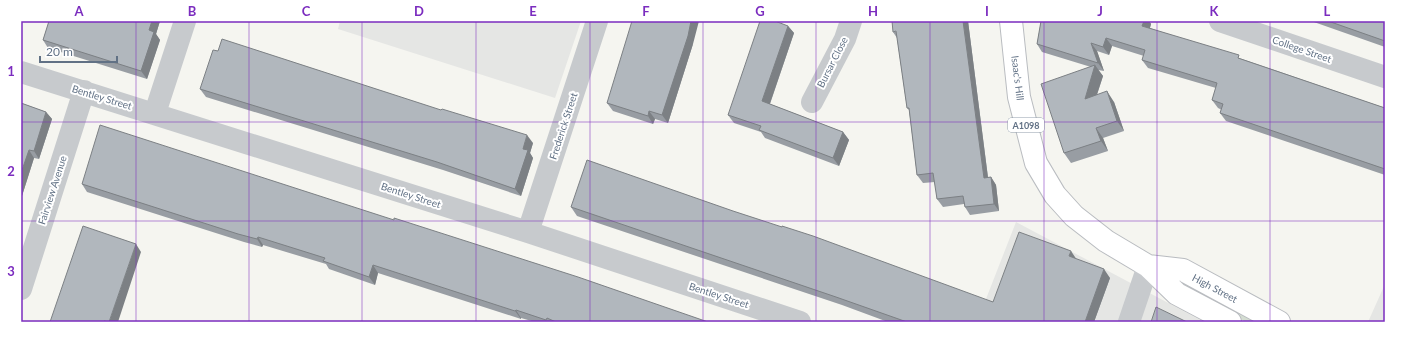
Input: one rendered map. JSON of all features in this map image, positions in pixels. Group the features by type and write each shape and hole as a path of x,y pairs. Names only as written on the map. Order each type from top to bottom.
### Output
{"main road":[{"name":"Isaac's Hill","path":"1011,21 1019,97 1036,163 1055,195 1074,216"},
{"name":"High Street","path":"1074,216 1106,241 1148,266 1177,294 1230,322"},
{"name":"High Street","path":"1148,266 1183,270 1279,322"}],"street":[{"path":"155,113 185,21"},
{"name":"Frederick Street","path":"528,232 597,21"},
{"name":"Bursar Close","path":"812,102 845,39 851,21"},
{"name":"College Street","path":"1220,21 1385,77"},
{"name":"Bentley Street","path":"21,72 155,113 528,232 800,322"},
{"name":"Fairview Avenue","path":"21,289 84,91"},
{"path":"1129,322 1148,266"}],"shaded area":[{"path":"340,21 581,21 555,98 338,29"},
{"path":"1016,222 1204,322 977,322"},
{"path":"1181,280 1222,301 1220,306 1181,287"},
{"path":"1385,284 1385,322 1368,322"},
{"path":"1228,304 1264,322 1246,322 1226,311 1225,309"}],"building":[{"path":"49,21 152,21 149,30 154,32 141,71 43,40"},
{"path":"632,21 691,21 688,36 662,115 649,111 648,116 607,103"},
{"path":"760,21 775,21 788,26 762,101 843,132 833,158 759,130 761,126 728,115"},
{"path":"892,21 963,21 984,178 991,177 994,204 965,207 963,196 937,199 933,173 917,175 909,108 907,108 896,31 893,32"},
{"path":"1041,21 1144,21 1142,26 1239,55 1238,58 1385,108 1385,169 1220,113 1223,104 1212,100 1217,83 1142,60 1145,50 1106,38 1103,47 1091,43 1098,63 1037,44"},
{"path":"1328,21 1385,21 1385,41"},
{"path":"222,39 441,110 442,109 527,135 523,149 528,150 515,189 437,162 200,89 213,50 218,51"},
{"path":"1095,65 1085,99 1107,91 1117,121 1096,128 1101,141 1064,153 1041,84"},
{"path":"21,103 46,112 34,151 29,150 21,173"},
{"path":"100,125 394,220 394,218 578,277 708,322 556,322 547,318 546,320 516,310 515,311 373,265 369,277 323,261 325,258 258,237 257,239 238,234 82,184"},
{"path":"587,160 733,211 813,236 993,302 1019,232 1071,251 1069,256 1104,269 1085,322 907,322 571,207"},
{"path":"83,226 136,244 109,322 50,322"},
{"path":"1156,307 1187,322 1151,322"}]}
